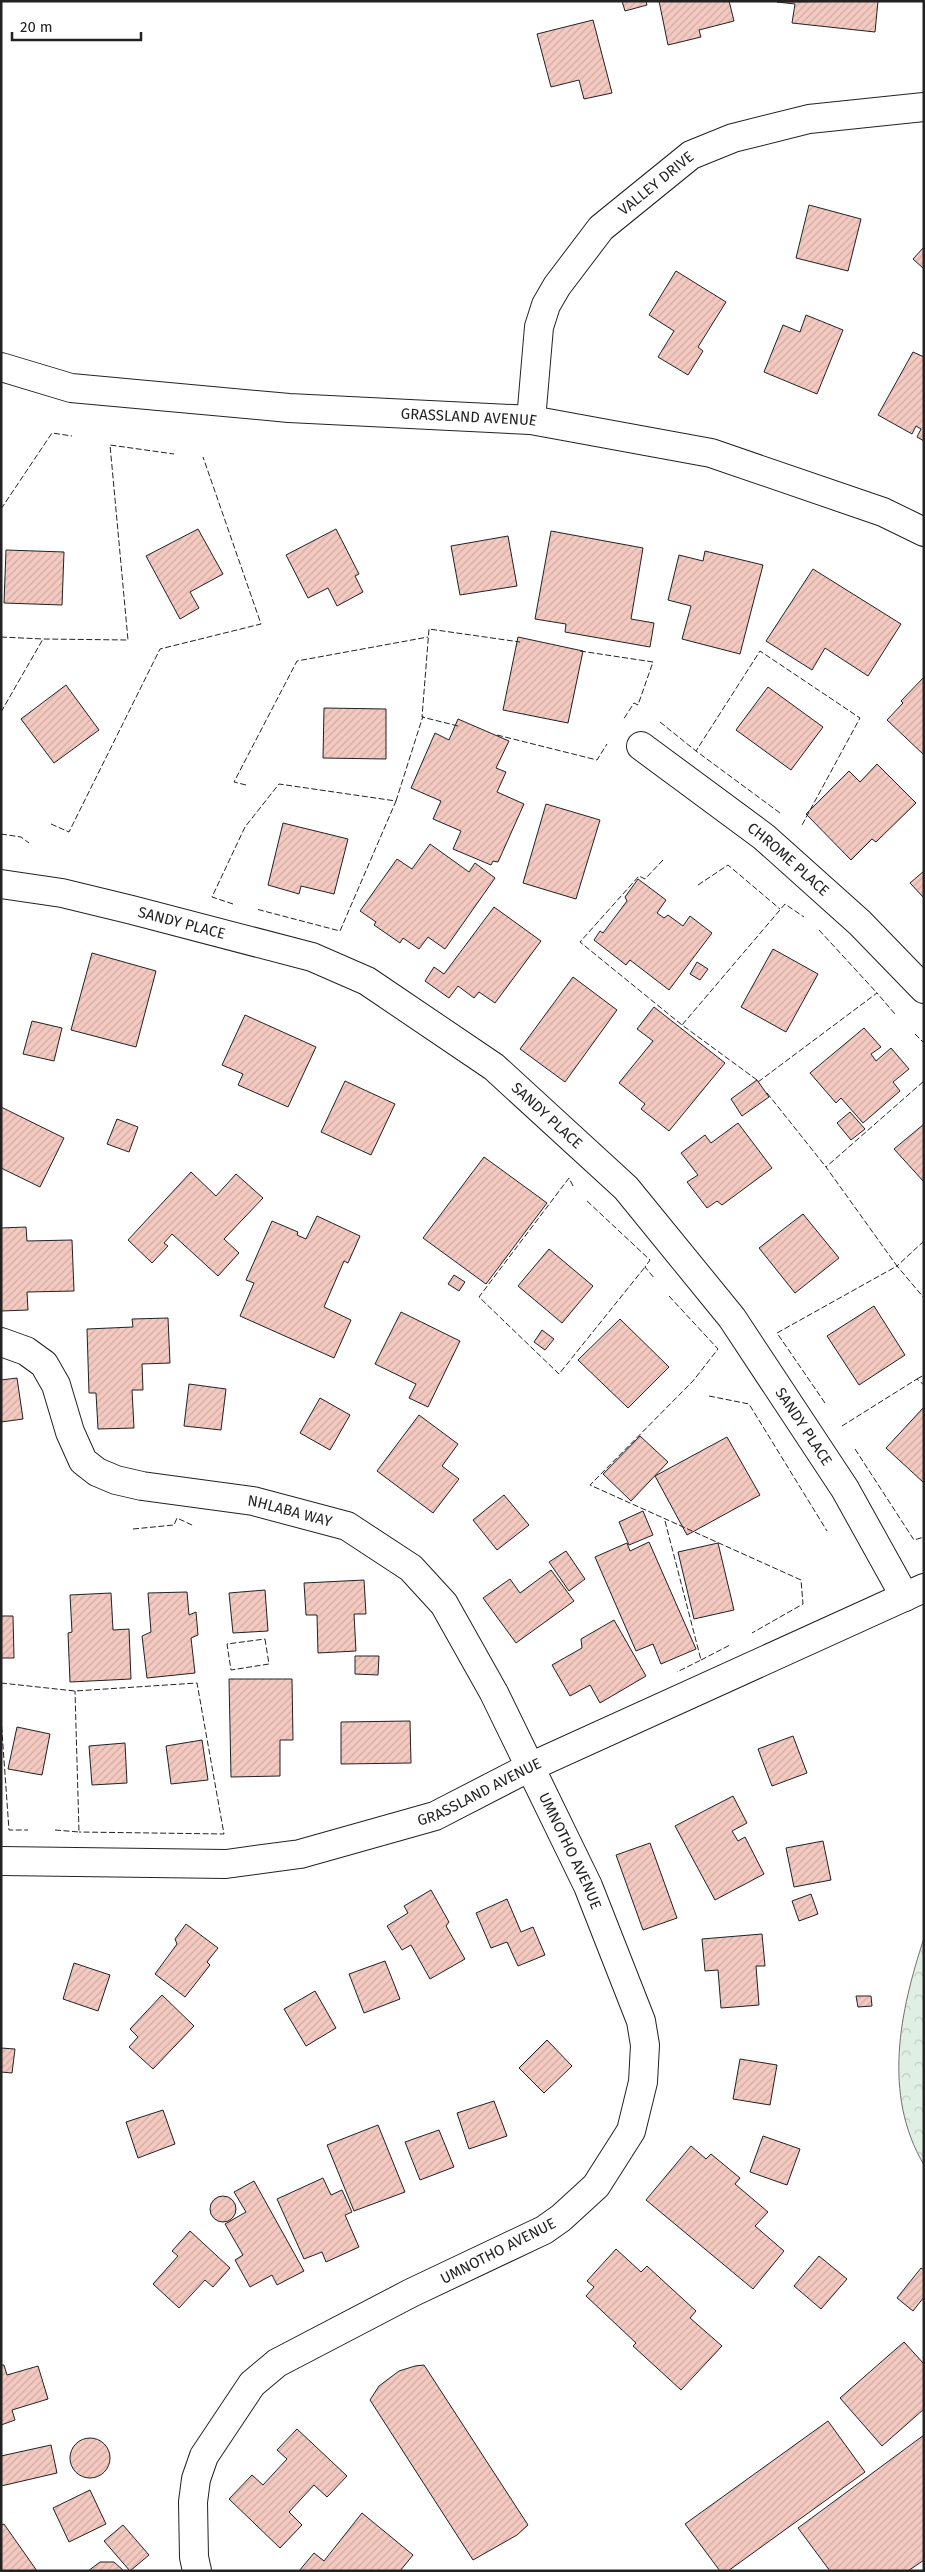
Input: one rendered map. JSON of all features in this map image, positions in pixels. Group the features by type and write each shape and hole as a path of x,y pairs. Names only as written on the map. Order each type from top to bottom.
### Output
{"street":[{"name":"VALLEY DRIVE","path":"531,420 539,327 546,305 556,286 601,228 691,155 733,138 809,119 924,107"},
{"name":"GRASSLAND AVENUE","path":"1,367 71,388 289,408 531,420 710,452 883,512 924,532"},
{"name":"CHROME PLACE","path":"641,746 764,838 860,922 924,989"},
{"name":"SANDY PLACE","path":"1,884 62,893 312,957 367,981 494,1067 626,1188 732,1318 915,1592"},
{"name":"NHLABA WAY","path":"1,1342 26,1351 44,1364 56,1385 70,1432 83,1461 97,1472 116,1480 142,1486 253,1501 347,1526 411,1568 444,1604 494,1693 530,1767"},
{"name":"GRASSLAND AVENUE","path":"1,1860 226,1864 300,1854 435,1816 530,1767 915,1592"},
{"name":"UMNOTHO AVENUE","path":"197,2571 194,2557 193,2511 196,2479 204,2456 252,2384 286,2359 411,2293 544,2230 561,2218 596,2186 631,2131 643,2082 645,2045 641,2021 588,1886 530,1767"}],"green space":[{"path":"924,1938 924,2165 911,2138 903,2110 899,2081 899,2052 908,1994"}],"building":[{"path":"622,1 646,1 647,5 625,11"},
{"path":"659,1 729,1 734,21 699,30 701,37 668,45"},
{"path":"878,1 875,32 792,23 795,4 777,2"},
{"path":"593,20 612,93 584,99 579,80 551,87 537,34"},
{"path":"809,205 861,219 848,271 796,258"},
{"path":"924,247 924,269 913,259"},
{"path":"676,271 726,302 698,347 703,351 688,375 658,357 674,331 649,315"},
{"path":"806,315 843,330 817,394 764,372 783,325 800,332"},
{"path":"913,352 924,357 924,441 917,437 921,429 916,426 912,434 878,415"},
{"path":"198,529 223,574 190,592 199,608 180,619 146,556"},
{"path":"336,529 359,574 355,576 363,592 337,606 328,588 308,598 286,555"},
{"path":"551,531 643,548 631,619 654,623 650,647 565,632 566,624 535,619"},
{"path":"508,536 517,586 460,595 451,546"},
{"path":"6,550 64,552 62,605 4,603"},
{"path":"705,551 763,565 740,654 682,639 691,606 668,600 679,555 703,561"},
{"path":"813,569 901,624 868,676 825,648 812,670 766,641"},
{"path":"518,637 583,651 568,723 503,710"},
{"path":"924,677 924,755 887,720 903,703 901,701"},
{"path":"66,685 99,730 54,763 21,719"},
{"path":"768,687 823,727 791,770 736,730"},
{"path":"324,708 386,709 386,759 323,758"},
{"path":"458,719 509,741 496,768 506,772 497,792 524,804 498,862 493,861 491,865 453,849 461,831 433,819 441,801 411,788 435,733 449,740"},
{"path":"877,764 916,803 876,842 872,839 851,860 806,814 849,771 860,782"},
{"path":"546,804 600,820 576,899 523,883"},
{"path":"283,823 348,839 334,894 301,886 299,894 268,885"},
{"path":"430,844 469,872 475,863 495,878 445,949 428,937 419,949 403,938 400,943 374,925 376,922 360,911 397,859 412,869"},
{"path":"924,871 924,898 910,883"},
{"path":"638,879 666,900 657,913 664,918 668,915 683,926 690,916 712,933 669,990 630,960 626,965 594,940 600,931 603,933 627,901 625,897"},
{"path":"494,907 541,941 495,1003 479,992 474,998 458,986 449,998 425,981 434,967 444,974"},
{"path":"773,949 818,974 786,1032 741,1007"},
{"path":"92,953 156,971 136,1047 71,1030"},
{"path":"697,962 708,969 700,980 690,974"},
{"path":"573,977 617,1010 565,1082 520,1049"},
{"path":"654,1007 725,1063 669,1131 641,1109 645,1104 619,1083 653,1041 637,1029"},
{"path":"245,1015 316,1047 288,1107 238,1085 243,1074 222,1065"},
{"path":"32,1021 62,1028 54,1061 23,1054"},
{"path":"864,1028 881,1047 871,1054 876,1061 891,1048 909,1069 893,1082 900,1091 863,1123 841,1098 836,1103 810,1073"},
{"path":"757,1080 769,1097 742,1116 731,1099"},
{"path":"345,1081 395,1104 371,1155 321,1132"},
{"path":"1,1107 64,1138 40,1187 1,1168"},
{"path":"850,1112 865,1129 851,1140 837,1123"},
{"path":"117,1119 138,1127 129,1152 107,1144"},
{"path":"738,1123 772,1168 722,1205 717,1201 707,1208 687,1182 698,1175 681,1153 705,1135 711,1143"},
{"path":"924,1124 924,1182 894,1149"},
{"path":"484,1157 547,1203 486,1284 423,1238"},
{"path":"191,1172 216,1196 236,1174 263,1198 224,1239 239,1253 218,1276 172,1234 164,1243 168,1246 152,1263 128,1240"},
{"path":"803,1214 839,1258 795,1293 759,1248"},
{"path":"317,1216 360,1236 348,1263 344,1261 324,1307 351,1320 334,1358 240,1316 254,1283 246,1280 272,1221 298,1232 297,1235 306,1239"},
{"path":"26,1227 27,1241 72,1240 74,1291 27,1292 28,1310 1,1311 1,1228"},
{"path":"549,1249 593,1286 562,1323 518,1286"},
{"path":"454,1275 465,1282 459,1291 448,1284"},
{"path":"874,1306 905,1355 859,1385 827,1336"},
{"path":"401,1312 460,1341 428,1407 409,1398 416,1384 375,1364"},
{"path":"168,1318 170,1363 142,1364 143,1390 132,1390 134,1428 98,1429 96,1393 89,1393 87,1329 133,1327 132,1319"},
{"path":"620,1319 669,1367 628,1408 578,1360"},
{"path":"542,1330 554,1339 545,1350 534,1342"},
{"path":"17,1378 23,1419 1,1422 1,1380"},
{"path":"189,1384 226,1389 221,1430 184,1426"},
{"path":"320,1398 350,1415 330,1450 300,1433"},
{"path":"924,1407 924,1483 886,1448"},
{"path":"419,1415 458,1444 442,1466 459,1479 433,1513 377,1471"},
{"path":"640,1436 668,1462 631,1501 603,1474"},
{"path":"727,1437 760,1495 687,1535 655,1476"},
{"path":"504,1495 529,1525 497,1550 473,1520"},
{"path":"643,1511 653,1535 629,1545 619,1522"},
{"path":"649,1542 696,1649 661,1664 653,1644 636,1651 595,1557 627,1543 630,1551"},
{"path":"718,1543 734,1610 694,1619 678,1552"},
{"path":"566,1551 585,1579 569,1591 549,1562"},
{"path":"551,1570 574,1601 516,1643 483,1598 510,1579 520,1593"},
{"path":"364,1580 366,1614 354,1614 356,1651 318,1653 317,1615 306,1615 304,1583"},
{"path":"265,1590 268,1631 233,1633 229,1593"},
{"path":"187,1592 189,1615 196,1612 198,1635 191,1638 195,1673 147,1678 142,1636 151,1632 148,1593"},
{"path":"111,1593 113,1630 129,1629 131,1679 70,1682 68,1633 72,1632 70,1595"},
{"path":"1,1616 13,1616 14,1658 1,1658"},
{"path":"614,1620 646,1676 600,1703 590,1685 570,1696 552,1665 582,1648 581,1639"},
{"path":"355,1656 379,1656 378,1675 355,1674"},
{"path":"229,1679 292,1679 293,1740 280,1740 280,1776 231,1777"},
{"path":"410,1721 411,1763 341,1764 341,1722"},
{"path":"17,1727 50,1734 42,1775 8,1769"},
{"path":"793,1736 807,1773 772,1786 758,1749"},
{"path":"202,1740 208,1780 171,1784 166,1746"},
{"path":"125,1743 127,1783 92,1785 89,1746"},
{"path":"733,1796 747,1823 732,1831 738,1841 745,1837 764,1874 715,1900 675,1826"},
{"path":"823,1841 831,1880 794,1887 786,1848"},
{"path":"650,1843 677,1918 643,1930 616,1855"},
{"path":"431,1890 449,1922 446,1926 465,1959 430,1979 411,1945 402,1950 387,1926 408,1913 404,1906"},
{"path":"811,1894 818,1914 799,1921 792,1901"},
{"path":"507,1899 521,1932 533,1927 545,1955 518,1966 507,1942 491,1948 476,1913"},
{"path":"186,1924 218,1948 207,1962 210,1965 185,1997 155,1974 177,1944 175,1939"},
{"path":"762,1934 765,1966 756,1966 759,2005 721,2008 718,1970 705,1971 702,1939"},
{"path":"385,1961 400,1999 364,2013 349,1974"},
{"path":"74,1963 110,1975 98,2011 63,1999"},
{"path":"315,1991 336,2028 306,2046 284,2009"},
{"path":"162,1995 194,2026 153,2069 129,2047 138,2037 130,2029"},
{"path":"856,1996 871,1996 872,2006 858,2007"},
{"path":"547,2040 572,2066 544,2093 519,2068"},
{"path":"1,2048 15,2049 12,2073 1,2072"},
{"path":"740,2059 777,2065 770,2105 733,2099"},
{"path":"494,2101 507,2136 469,2149 457,2113"},
{"path":"163,2110 175,2144 138,2158 126,2122"},
{"path":"378,2125 405,2192 354,2211 327,2145"},
{"path":"439,2130 454,2167 420,2180 405,2142"},
{"path":"763,2136 800,2149 787,2185 750,2172"},
{"path":"691,2146 706,2159 711,2154 740,2178 735,2184 768,2212 755,2226 784,2251 753,2289 646,2200"},
{"path":"323,2178 331,2195 342,2190 352,2212 345,2215 359,2247 326,2262 322,2252 304,2259 277,2199"},
{"path":"254,2181 304,2271 277,2285 272,2275 250,2287 235,2260 243,2255 225,2224 246,2212 234,2192"},
{"path":"223,2196 232,2200 236,2209 232,2218 223,2222 214,2218 210,2209 214,2200"},
{"path":"190,2231 230,2268 213,2287 205,2280 179,2308 153,2284 178,2256 172,2251"},
{"path":"616,2249 641,2272 647,2266 696,2311 690,2318 722,2346 681,2390 633,2346 636,2343 586,2296 594,2287 587,2281"},
{"path":"819,2256 847,2279 821,2309 794,2286"},
{"path":"921,2268 924,2270 924,2297 913,2311 897,2298"},
{"path":"904,2342 924,2364 924,2409 882,2446 840,2398"},
{"path":"1,2365 4,2365 7,2375 38,2366 48,2399 12,2410 15,2420 1,2425"},
{"path":"424,2365 528,2525 517,2535 473,2560 370,2400 379,2386 399,2371"},
{"path":"828,2421 865,2472 728,2571 720,2571 685,2524"},
{"path":"297,2429 347,2476 327,2497 314,2485 289,2512 302,2525 280,2548 229,2499 252,2475 263,2485 287,2459 277,2450"},
{"path":"924,2435 924,2560 908,2571 830,2571 798,2528"},
{"path":"94,2438 101,2441 107,2447 110,2458 109,2466 101,2475 94,2478 86,2478 79,2475 71,2466 70,2454 73,2447 82,2439"},
{"path":"51,2445 57,2473 1,2486 1,2456"},
{"path":"90,2490 106,2524 69,2542 53,2508"},
{"path":"362,2513 413,2555 400,2571 299,2571 314,2553 324,2561"},
{"path":"4,2524 37,2571 1,2571 1,2525"},
{"path":"123,2525 149,2555 130,2571 104,2541"},
{"path":"100,2562 114,2562 124,2571 88,2571"}],"fence":[{"path":"1,509 52,433 72,436"},
{"path":"1,712 43,639 128,640 110,445 174,454"},
{"path":"51,824 69,832 160,649 261,624 203,457"},
{"path":"458,726 422,717 429,629 520,642"},
{"path":"1,637 43,639"},
{"path":"246,785 234,782 297,661 428,637"},
{"path":"580,651 653,662 638,705 634,703 623,720"},
{"path":"780,813 696,751 760,651 860,718 802,825"},
{"path":"396,801 423,716"},
{"path":"660,722 696,751"},
{"path":"497,735 597,760 607,744"},
{"path":"233,904 212,897 245,827 279,784 396,801 340,931 256,909"},
{"path":"1,834 21,837 29,843"},
{"path":"663,860 645,879 639,876 580,942 682,1025"},
{"path":"698,885 728,865 780,909"},
{"path":"757,1080 682,1025 785,904 804,917"},
{"path":"819,930 877,993"},
{"path":"758,1082 877,993 895,1014"},
{"path":"915,1034 924,1043"},
{"path":"825,1403 777,1333 897,1266 826,1167 924,1081"},
{"path":"767,1093 826,1167"},
{"path":"573,1186 569,1178 479,1297 559,1374 645,1267"},
{"path":"587,1201 650,1260 645,1267 655,1279"},
{"path":"924,1241 897,1266 924,1298"},
{"path":"669,1296 718,1349 693,1381 590,1485 801,1580 803,1604 752,1633"},
{"path":"917,1379 924,1375"},
{"path":"842,1426 917,1379 924,1385"},
{"path":"709,1396 749,1404 827,1531"},
{"path":"855,1449 914,1540 924,1537"},
{"path":"133,1529 174,1525 177,1518 194,1526"},
{"path":"665,1521 701,1660 677,1672"},
{"path":"265,1639 269,1664 231,1670 227,1644 265,1639"},
{"path":"701,1660 730,1645"},
{"path":"1,1683 75,1691 197,1683 224,1834 79,1832"},
{"path":"55,1830 79,1832 75,1691"},
{"path":"1,1718 9,1830 28,1830"}]}
